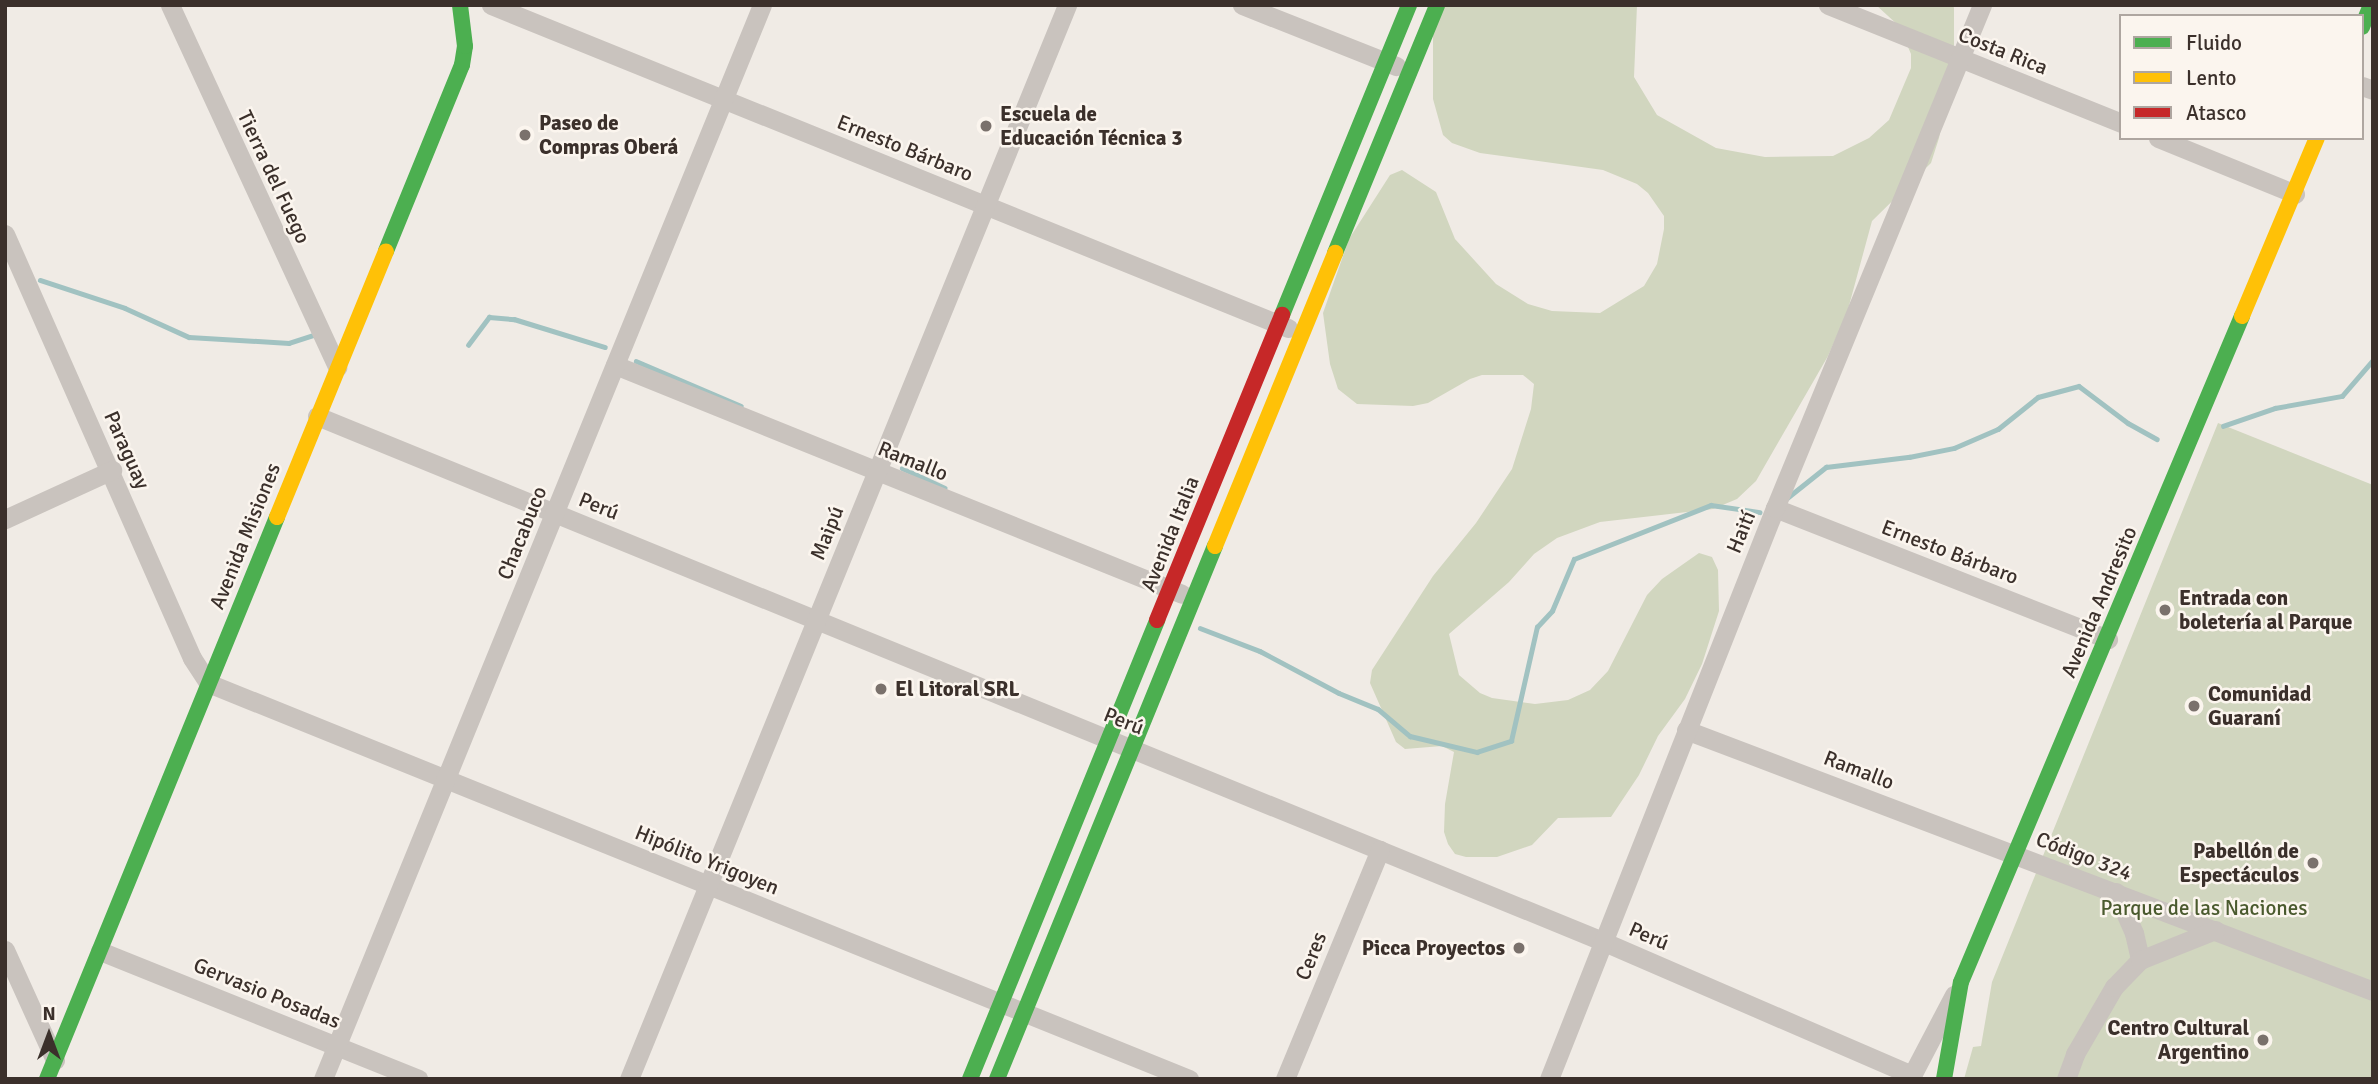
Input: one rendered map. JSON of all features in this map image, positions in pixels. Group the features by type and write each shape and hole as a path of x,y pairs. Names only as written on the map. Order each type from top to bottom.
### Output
{"main road":[{"name":"Avenida Italia","path":"970,1079 1409,5"},
{"path":"997,1079 1437,5"},
{"path":"2364,22 2371,5"},
{"name":"Avenida Misiones","path":"51,1070 462,65 465,46 457,10"},
{"name":"Avenida Andresito","path":"1961,982 2108,639 2316,140"},
{"path":"1944,1079 1961,982"}],"street":[{"name":"Tierra del Fuego","path":"170,5 337,367"},
{"name":"Ernesto Bárbaro","path":"491,5 1303,334"},
{"name":"Chacabuco","path":"323,1079 762,5"},
{"name":"Maipú","path":"629,1079 1067,5"},
{"path":"1242,5 1409,71"},
{"name":"Costa Rica","path":"1828,5 2119,122"},
{"name":"Haití","path":"1549,1079 1775,508 1982,5"},
{"path":"2163,140 2295,194"},
{"name":"Paraguay","path":"5,234 112,470 192,658 208,683"},
{"name":"Ramallo","path":"615,365 1194,599"},
{"name":"Perú","path":"317,416 1602,941 1911,1077"},
{"path":"5,519 112,470"},
{"name":"Ernesto Bárbaro","path":"1775,508 2108,639"},
{"name":"Hipólito Yrigoyen","path":"208,683 1189,1079"},
{"name":"Ramallo","path":"1686,730 2016,854"},
{"name":"Ceres","path":"1285,1079 1380,850"},
{"name":"Código 324","path":"2016,854 2373,991"},
{"path":"2116,892 2134,933 2140,960"},
{"path":"2066,1079 2075,1055 2114,987 2140,960 2215,930"},
{"path":"5,950 51,1070"},
{"name":"Gervasio Posadas","path":"100,951 418,1079"},
{"name":"Avenida Andresito","path":"1911,1077 1961,982"}],"green space":[{"path":"1433,5 1637,5 1634,77 1657,115 1716,148 1765,157 1833,156 1869,138 1889,120 1911,68 1911,54 1899,26 1876,5 1953,5 1954,8 1950,84 1931,163 1872,221 1847,313 1828,356 1756,481 1737,499 1713,509 1600,522 1557,538 1534,554 1509,582 1449,634 1459,675 1480,693 1492,698 1535,704 1568,700 1590,690 1608,671 1647,595 1662,579 1699,553 1712,557 1718,570 1719,611 1702,664 1685,699 1658,736 1639,775 1611,817 1558,818 1532,845 1497,857 1466,857 1455,854 1444,832 1445,804 1454,752 1442,746 1405,749 1396,742 1370,683 1372,670 1433,576 1476,523 1512,469 1531,409 1534,384 1523,375 1482,375 1428,403 1413,406 1357,404 1338,389 1330,364 1323,313 1349,239 1390,175 1402,170 1436,192 1455,239 1496,284 1528,304 1552,311 1600,313 1644,286 1657,264 1664,216 1648,193 1637,184 1603,170 1480,153 1452,143 1443,135 1433,99"},
{"name":"Parque de las Naciones","path":"2218,423 2373,485 2373,1079 1964,1079 1973,1047 1981,1046 1992,982"}],"waterway":[{"path":"40,280 125,308 189,337 289,343 316,334"},
{"path":"468,345 489,317 514,319 605,347"},
{"path":"2223,426 2275,408 2342,396 2373,360"},
{"path":"636,361 741,406"},
{"path":"1787,498 1826,467 1909,457 1954,448 1998,429 2038,397 2079,386 2128,423 2157,439"},
{"path":"902,468 945,488"},
{"path":"1200,628 1260,651 1339,693 1378,709 1410,736 1477,752 1511,741 1537,627 1552,611 1574,559 1711,505 1759,512"}],"traffic: fast":[{"path":"386,251 462,65 465,46 460,5"},
{"path":"1282,315 1409,5"},
{"path":"1335,253 1437,5"},
{"path":"2364,22 2371,5"},
{"path":"1944,1079 1961,982 2242,316"},
{"path":"47,1079 277,517"},
{"path":"997,1079 1215,546"},
{"path":"970,1079 1157,620"}],"traffic: slow":[{"path":"2242,316 2316,140"},
{"path":"277,517 386,251"},
{"path":"1215,546 1335,253"}],"traffic: jam":[{"path":"1157,620 1282,315"}],"place":[{"name":"Escuela de Educación Técnica 3","path":"986,126"},
{"name":"Paseo de Compras Oberá","path":"525,135"},
{"name":"Entrada con boletería al Parque","path":"2165,610"},
{"name":"El Litoral SRL","path":"881,689"},
{"name":"Comunidad Guaraní","path":"2194,706"},
{"name":"Pabellón de Espectáculos","path":"2313,863"},
{"name":"Picca Proyectos","path":"1519,948"},
{"name":"Centro Cultural Argentino","path":"2263,1040"}]}
